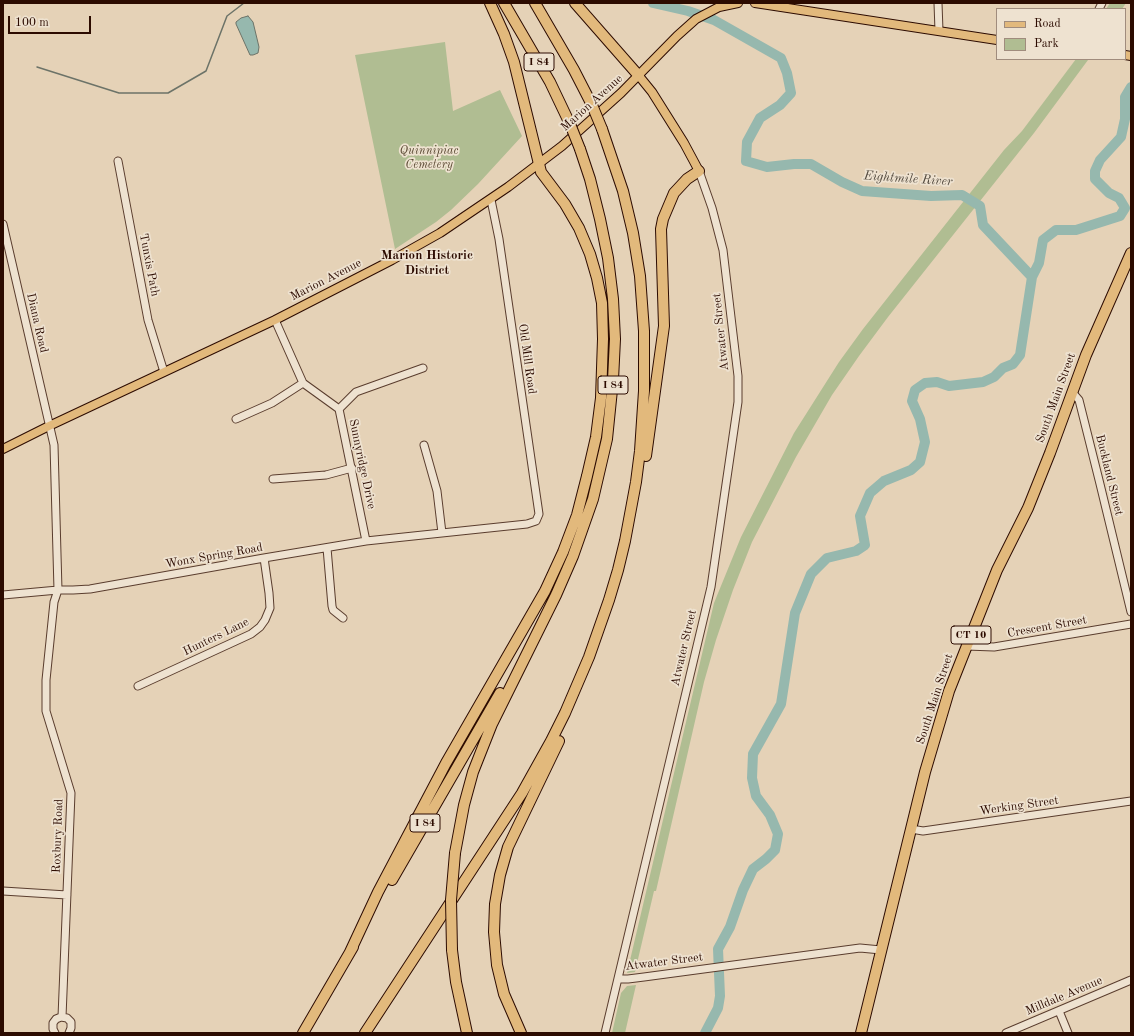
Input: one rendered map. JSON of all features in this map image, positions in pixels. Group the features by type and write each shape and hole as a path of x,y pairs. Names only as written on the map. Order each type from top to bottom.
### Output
{"highway":[{"path":"350,952 382,885 446,763 546,591 572,527 587,476 596,437 601,398 604,339 600,291 590,254 579,228 565,204 544,176 539,165 514,62 504,34 490,3"},
{"name":"I 84","path":"303,1033 546,613 565,575 587,519 603,460 612,400 615,339 611,278 600,219 590,179 570,124 550,82 504,3"},
{"name":"I 84","path":"365,1033 526,786 552,741 589,657 609,600 625,541 636,482 644,391 644,323 640,276 633,233 620,184 602,129 592,105 574,70 535,3"},
{"path":"575,3 639,76"},
{"path":"625,541 637,502 643,475 664,326 663,219 674,193 686,179 699,171"},
{"name":"South Main Street","path":"861,1033 911,829 949,691 997,570 1028,508 1086,355 1131,254"},
{"path":"467,1033 456,982 452,950 451,900 455,853 464,805 479,756 499,709 546,613"},
{"path":"521,1033 507,1001 497,965 494,932 497,889 508,847 572,712 589,657"},
{"path":"369,1033 404,973"}],"main road":[{"name":"Marion Avenue","path":"3,449 275,320 418,246 456,223 539,165 604,109 697,18 718,5 738,3"},
{"path":"756,3 996,40"},
{"name":"Atwater Street","path":"639,76 652,92 684,143 699,171"}],"street":[{"path":"938,3 939,31"},
{"name":"Tunxis Path","path":"118,161 148,320 164,372"},
{"name":"Atwater Street","path":"699,171 712,208 723,250 738,376 738,402 711,587 619,979 715,968 860,948 881,950"},
{"name":"Old Mill Road","path":"491,200 499,239 538,514 536,521"},
{"name":"Diana Road","path":"3,224 49,426"},
{"path":"236,419 272,403 303,383 275,320"},
{"path":"339,409 356,392 424,368"},
{"name":"Sunnyridge Drive","path":"303,383 339,409 366,542"},
{"name":"Buckland Street","path":"1072,392 1079,400 1131,612"},
{"path":"49,426 54,445 58,590"},
{"path":"424,445 436,491 442,533"},
{"path":"273,479 326,475 352,468"},
{"name":"Wonx Spring Road","path":"3,595 58,590 90,589 264,558 366,542 527,524 536,521"},
{"path":"327,548 332,606 333,610 343,618"},
{"name":"Hunters Lane","path":"138,686 251,634 260,627 270,608 264,558"},
{"name":"Roxbury Road","path":"55,1033 52,1028 53,1022 56,1018 62,1017 71,793 46,711 46,680 54,602 58,590"},
{"name":"Crescent Street","path":"966,646 994,647 1131,624"},
{"name":"Werking Street","path":"911,829 923,831 1131,801"},
{"path":"3,891 68,895"},
{"path":"605,1033 619,979"},
{"name":"Milldale Avenue","path":"1006,1033 1131,980"},
{"path":"1059,1011 1068,1033"},
{"path":"62,1017 68,1019 71,1023 69,1033"}],"green space":[{"path":"1110,3 1126,3 1123,8 1107,8"},
{"name":"Quinnipiac Cemetery","path":"445,42 453,111 500,90 522,136 478,184 451,210 436,222 395,249 355,55"},
{"path":"1075,60 1088,60 1034,133 888,317 859,356 832,395 796,457 752,542 733,590 704,682 656,891 654,891 635,972 627,973 714,603 741,537 794,433 839,362 863,329 1004,150 1022,131"},
{"path":"636,985 625,1033 612,1033 621,993 627,986"}],"water":[{"path":"248,16 253,22 259,47 258,53 253,55 250,55 236,24 236,22 241,18"}],"waterway":[{"path":"37,67 119,93 168,93 206,71 227,16 244,3"},
{"name":"Eightmile River","path":"653,3 688,11 714,20 781,58 787,73 791,93 780,105 760,118 747,142 746,161 767,167 811,164 842,182 862,191 931,196 962,195 980,206 983,225 1032,277"},
{"path":"705,1033 718,1008 720,996 718,949 730,927 743,890 753,869 775,850 778,834 770,815 756,796 752,778 753,754 781,704 795,613 811,574 827,558 856,551 865,545 860,516 870,493 884,481 911,470 920,462 925,442 920,419 912,401 915,390 925,383 937,382 949,386 983,382 994,377 1003,368 1013,364 1020,355 1032,277 1039,263 1043,240 1056,230 1076,230 1120,216 1125,208 1119,198 1109,193 1095,179 1095,171 1100,160 1121,137 1125,119 1125,97 1131,87"}],"district":[{"name":"Marion Historic District","path":"427,264"}]}
